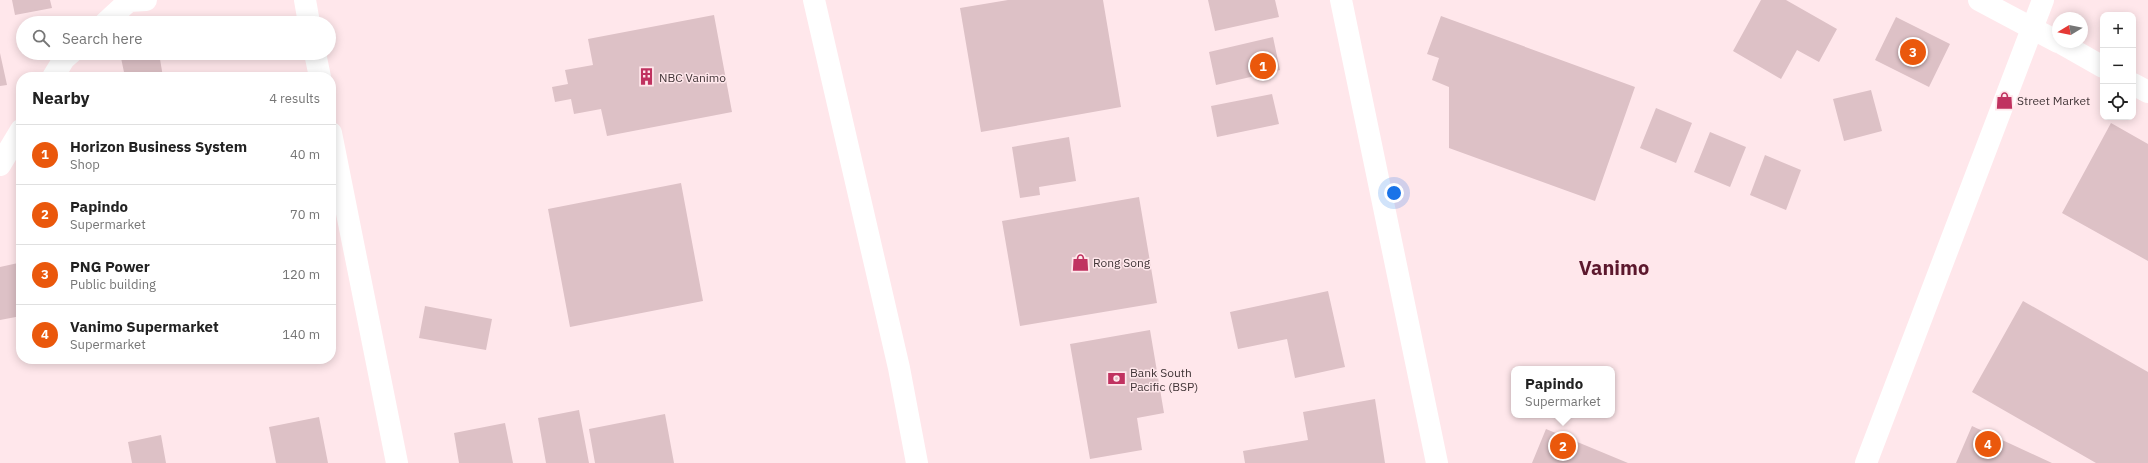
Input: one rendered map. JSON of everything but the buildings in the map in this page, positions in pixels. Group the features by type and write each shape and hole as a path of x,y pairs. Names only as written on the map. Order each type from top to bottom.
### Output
{"street":[{"path":"113,16 129,1 146,0"},
{"path":"305,0 308,16"},
{"path":"814,0 899,368 917,463"},
{"path":"1341,0 1437,463"},
{"path":"1979,0 2052,39"},
{"path":"1866,463 2043,0"},
{"path":"2069,48 2100,65"},
{"path":"56,72 63,60"},
{"path":"316,60 319,72"},
{"path":"2136,86 2148,92"},
{"path":"0,165 16,138"},
{"path":"336,158 397,463"}],"place":[{"name":"PNG Power","path":"1913,52"},
{"name":"Horizon Business System","path":"1263,66"},
{"name":"NBC Vanimo","path":"646,77"},
{"name":"Street Market","path":"2004,100"},
{"name":"Rong Song","path":"1080,262"},
{"name":"Bank South Pacific (BSP)","path":"1117,379"},
{"name":"Vanimo Supermarket","path":"1988,444"},
{"name":"Papindo","path":"1563,446"}],"district":[{"name":"Vanimo","path":"1614,267"}]}
